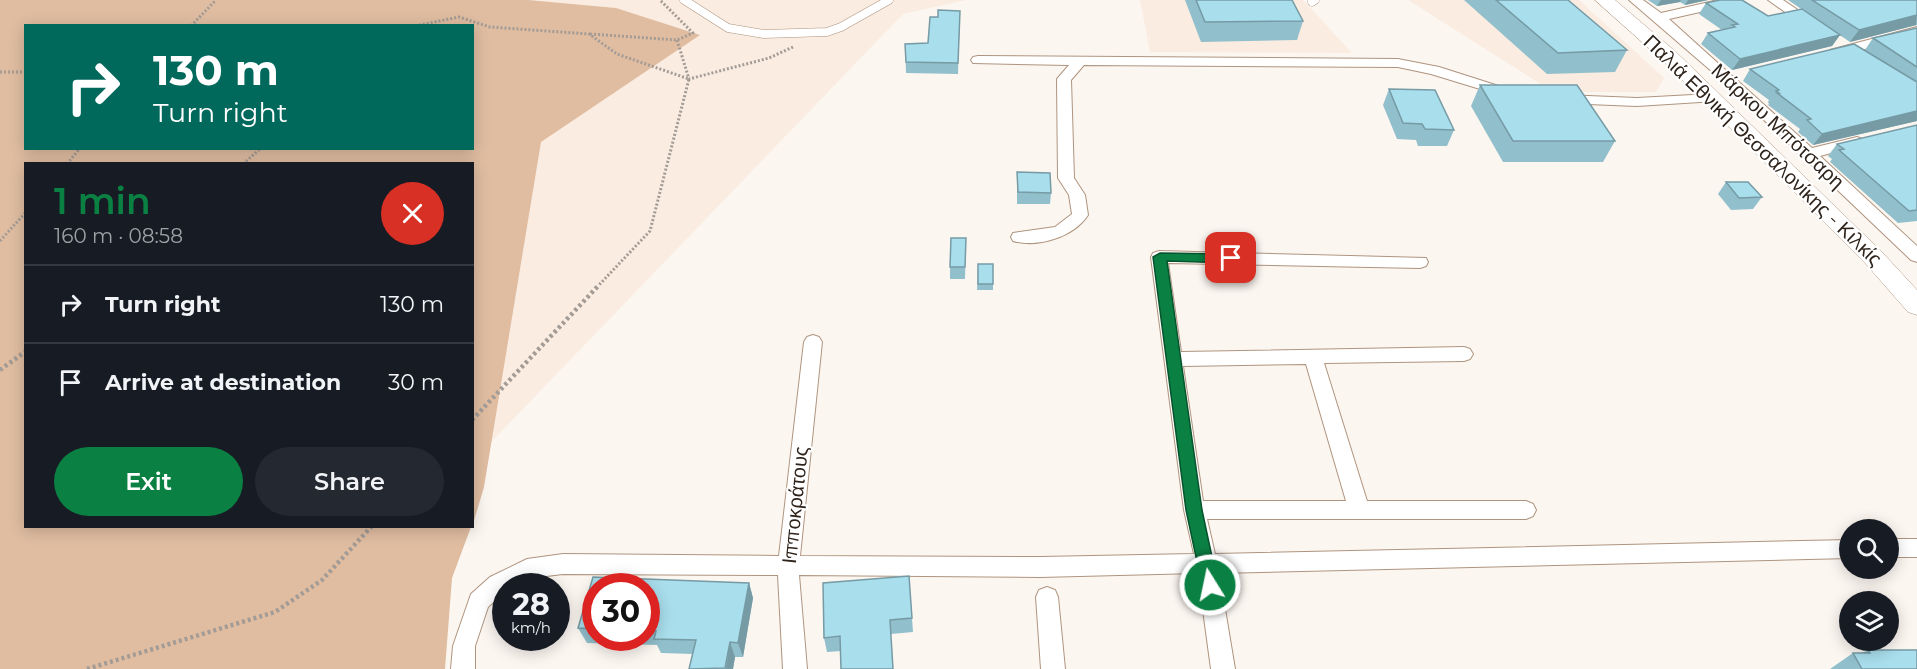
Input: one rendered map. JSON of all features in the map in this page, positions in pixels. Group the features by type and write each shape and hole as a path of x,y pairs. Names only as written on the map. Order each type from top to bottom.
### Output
{"main road":[{"name":"Παλιά Εθνική Θεσσαλονίκης - Κιλκίς","path":"1604,0 1649,38 1711,98 1873,257 1917,306"}],"street":[{"name":"Μάρκου Μπότσαρη","path":"1635,0 1659,17 1728,78 1808,154 1914,249"},
{"path":"1659,17 1734,0"},
{"path":"1774,0 1869,62"},
{"path":"1817,57 1917,31"},
{"path":"978,60 1398,63 1425,67 1513,94"},
{"path":"1019,237 1060,232 1073,224 1080,215 1077,195 1066,178 1064,79 1080,61"},
{"path":"1728,78 1750,73"},
{"path":"1552,99 1638,102 1711,98"},
{"path":"1808,154 1873,138"},
{"path":"1223,669 1207,563 1194,510 1160,257 1420,262"},
{"name":"Ιπποκράτους","path":"795,669 788,567 813,342"},
{"path":"1173,359 1464,354"},
{"path":"1313,357 1359,510"},
{"path":"1194,510 1526,510"},
{"path":"1899,548 1917,548"},
{"path":"463,669 464,646 479,601 498,584 526,569 563,564 1040,567 1839,549"},
{"path":"1047,597 1053,669"}],"lane":[{"path":"684,0 728,28 764,34 813,33 841,27 889,0"}],"path":[{"path":"193,24 216,0"},
{"path":"426,24 459,17 490,27 589,34 677,40 693,33 660,0"},
{"path":"589,34 617,54 689,79 769,58 806,41 813,33"},
{"path":"474,418 650,231 689,79 677,40"},
{"path":"0,72 24,72"},
{"path":"69,162 78,150"},
{"path":"245,162 259,150"},
{"path":"0,241 24,214"},
{"path":"0,370 24,352"},
{"path":"87,669 275,612 322,580 370,528"}],"shaded area":[{"path":"0,0 966,0 903,14 474,460 474,162 24,162 24,528 28,528 203,669 0,669"},
{"path":"0,0 528,0 616,8 700,35 541,142 484,487 474,521 474,162 24,162 24,528 471,528 452,578 445,669 0,669"},
{"path":"1140,0 1303,0 1352,53 1150,52"},
{"path":"1408,0 1579,0 1664,78 1656,92 1553,92"}],"building":[{"path":"1196,0 1292,0 1303,21 1205,22"},
{"path":"1496,0 1568,0 1627,50 1558,53"},
{"path":"1720,0 1742,0 1768,16 1802,9 1840,35 1740,59 1708,33 1735,27 1732,25 1738,24 1706,3"},
{"path":"1812,0 1917,0 1917,15 1859,30"},
{"path":"938,10 960,11 958,63 906,62 905,44 928,43 930,17 938,17"},
{"path":"1917,28 1917,67 1873,38"},
{"path":"1854,44 1917,82 1917,111 1822,134 1807,120 1811,119 1777,93 1779,93 1776,91 1779,90 1750,69"},
{"path":"1480,85 1577,85 1615,141 1513,141"},
{"path":"1389,89 1435,90 1454,130 1425,129 1422,124 1403,123"},
{"path":"1917,125 1917,210 1909,211 1839,150 1844,149 1837,144"},
{"path":"1017,172 1050,173 1051,193 1018,192"},
{"path":"1726,182 1748,182 1762,197 1739,198"},
{"path":"951,238 966,238 965,267 950,267"},
{"path":"978,264 993,264 993,284 978,284"},
{"path":"909,576 912,618 890,620 893,669 841,669 840,636 824,638 823,583"},
{"path":"660,580 749,583 738,643 730,642 725,668 689,669 696,640 660,639"},
{"path":"582,614 582,628 578,628"},
{"path":"1917,650 1917,669 1862,669 1853,653 1870,653 1869,651"}],"route":[{"path":"1210,585 1194,510 1160,257 1231,258"}]}
